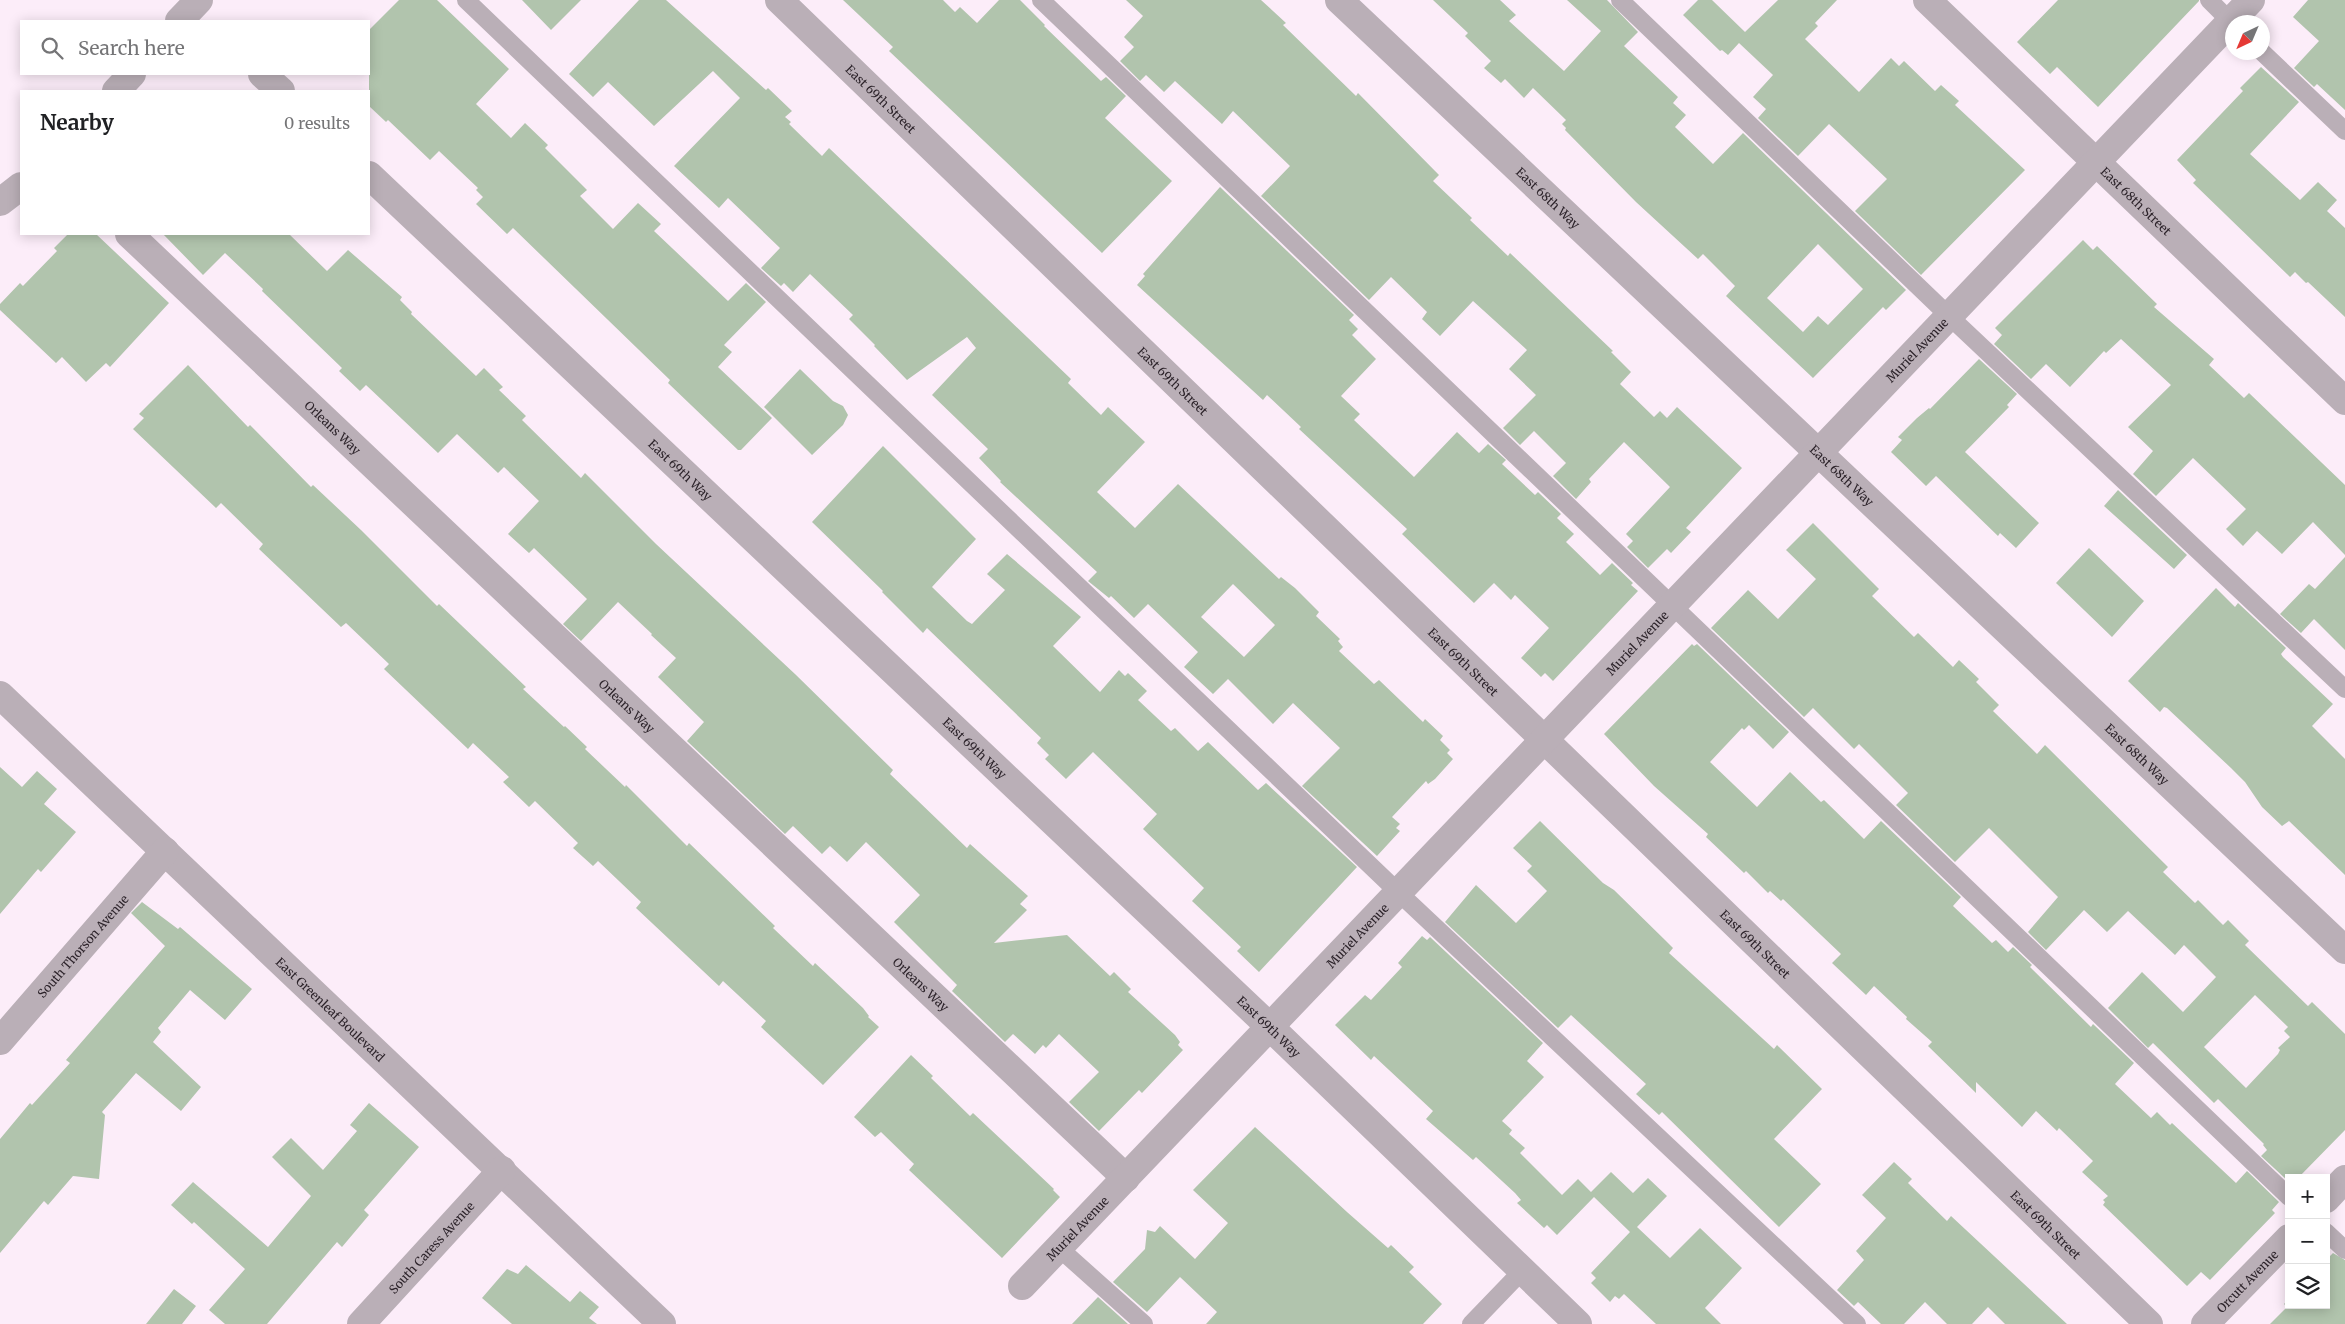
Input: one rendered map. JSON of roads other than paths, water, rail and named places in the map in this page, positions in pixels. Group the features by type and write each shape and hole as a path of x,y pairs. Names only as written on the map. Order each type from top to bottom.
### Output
{"street":[{"name":"East 69th Street","path":"779,0 2150,1324"},
{"name":"East 68th Way","path":"1339,0 2345,950"},
{"name":"East 68th Street","path":"1927,0 2345,401"},
{"name":"Muriel Avenue","path":"2238,15 2251,0"},
{"name":"Muriel Avenue","path":"1022,1286 2225,29"},
{"path":"117,90 131,75"},
{"path":"263,75 280,90"},
{"name":"East 69th Way","path":"370,175 1270,1027 1578,1324"},
{"path":"0,202 20,187"},
{"name":"Orleans Way","path":"130,235 1126,1178"},
{"name":"East Greenleaf Boulevard","path":"0,694 662,1324"},
{"name":"South Thorson Avenue","path":"0,1041 165,851"},
{"name":"South Caress Avenue","path":"361,1324 502,1170"},
{"path":"2330,1195 2345,1179"},
{"name":"Orcutt Avenue","path":"2205,1324 2285,1242"}],"lane":[{"path":"466,0 1398,892 1856,1324"},
{"path":"1041,0 2285,1193"},
{"path":"1620,0 1949,316 2345,689"},
{"path":"2209,0 2225,15"},
{"path":"2270,60 2345,131"},
{"path":"2330,1236 2345,1250"},
{"path":"1059,1248 1144,1324"},
{"path":"1471,1324 1523,1270"}]}
